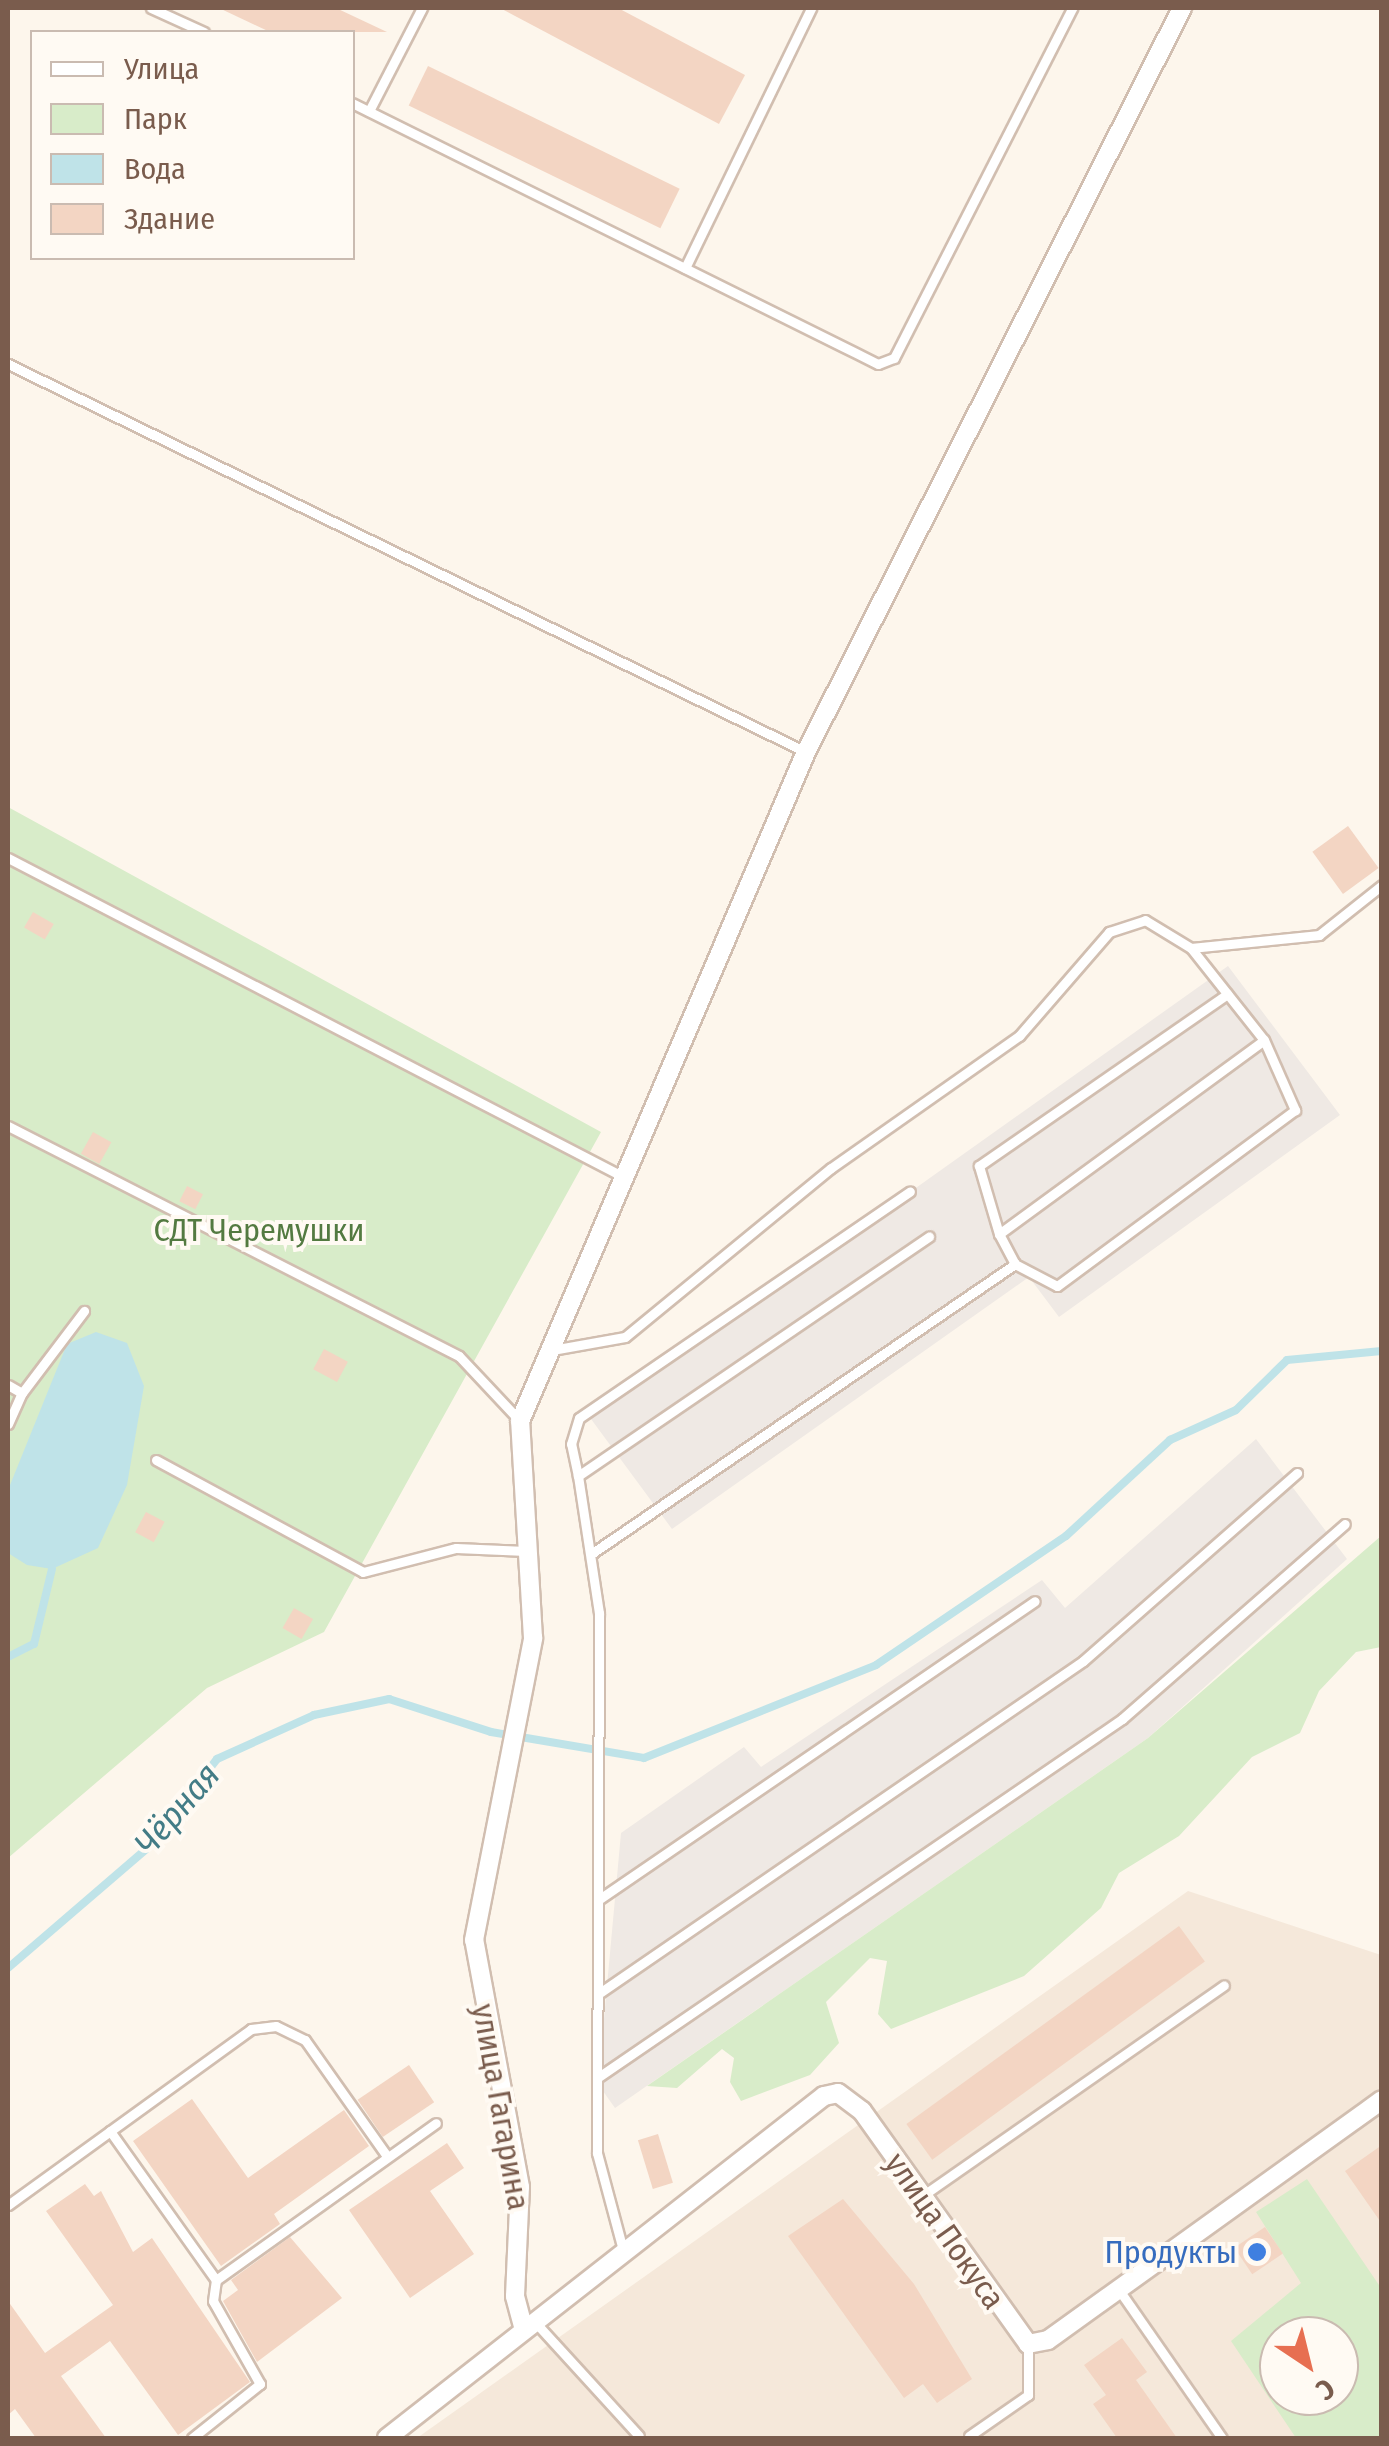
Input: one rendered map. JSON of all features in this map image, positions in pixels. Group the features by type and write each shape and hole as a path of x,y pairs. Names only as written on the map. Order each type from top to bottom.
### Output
{"street":[{"path":"520,1421 806,752 1182,8"},
{"name":"улица Гагарина","path":"520,1421 528,1551 526,1704 474,1940 520,2187 516,2296 529,2326"},
{"name":"улица Покуса","path":"529,2326 824,2096 852,2100 1028,2344 1048,2340 1382,2100"},
{"path":"387,2438 529,2326"}],"lane":[{"path":"151,8 200,30"},
{"path":"369,111 422,8"},
{"path":"685,268 811,8"},
{"path":"355,104 878,364 894,358 1072,8"},
{"path":"8,364 376,536 806,752"},
{"path":"8,858 624,1177"},
{"path":"1190,948 1319,935 1382,885"},
{"path":"552,1350 625,1337 696,1285 831,1168 1018,1036 1108,932 1145,920 1190,948 1227,994 1264,1040 1295,1110 1057,1286 1015,1264 999,1234 980,1166 1227,994"},
{"path":"999,1234 1264,1040"},
{"path":"8,1126 459,1356 520,1421"},
{"path":"624,2250 597,2153 598,1736 592,1554 571,1444 579,1418 910,1191"},
{"path":"578,1476 928,1238"},
{"path":"592,1554 1015,1264"},
{"path":"8,1424 22,1393 84,1311"},
{"path":"8,1385 22,1393"},
{"path":"156,1460 363,1572 456,1548 528,1551"},
{"path":"598,1994 1083,1661 1297,1473"},
{"path":"598,2078 1122,1719 1344,1524"},
{"path":"598,1900 1035,1601"},
{"path":"920,2197 1224,1985"},
{"path":"8,2205 251,2030 276,2026 304,2040 386,2155"},
{"path":"192,2438 260,2384 212,2301 216,2280 436,2123"},
{"path":"110,2132 216,2280"},
{"path":"1118,2288 1222,2438"},
{"path":"529,2326 639,2436"},
{"path":"969,2436 1028,2395 1028,2344"}],"shaded area":[{"path":"1228,966 1340,1115 1059,1317 1029,1277 672,1529 591,1419"},
{"path":"1256,1439 1347,1559 1148,1738 615,2108 598,2084 621,1833 744,1747 761,1767 1042,1580 1065,1608"},
{"path":"1188,1891 1381,1955 1381,2438 417,2438"}],"green space":[{"name":"СДТ Черемушки","path":"8,807 601,1132 324,1632 207,1688 8,1858"},
{"path":"1381,1536 1381,1647 1356,1652 1319,1691 1300,1733 1252,1757 1179,1836 1119,1873 1101,1908 1024,1976 891,2029 878,2014 887,1961 870,1958 826,2002 839,2043 810,2075 741,2101 730,2082 734,2058 722,2049 677,2088 647,2086 1148,1738"},
{"path":"1307,2179 1381,2288 1381,2438 1296,2438 1281,2416 1359,2416 1359,2316 1261,2316 1301,2283 1256,2212"},
{"path":"1259,2318 1259,2383 1231,2341"}],"water":[{"path":"96,1332 127,1343 144,1386 127,1485 98,1548 52,1569 27,1565 8,1553 8,1490 67,1344"}],"building":[{"path":"219,8 336,8 387,32 355,30 266,30"},
{"path":"500,8 618,8 745,75 719,124"},
{"path":"428,66 680,189 660,228 409,106"},
{"path":"1348,826 1379,868 1343,894 1312,852"},
{"path":"33,912 54,924 45,940 24,928"},
{"path":"93,1132 111,1142 99,1164 81,1154"},
{"path":"187,1186 203,1194 195,1209 179,1201"},
{"path":"324,1349 348,1362 337,1382 313,1369"},
{"path":"146,1512 165,1522 154,1542 135,1532"},
{"path":"294,1608 313,1619 302,1639 282,1628"},
{"path":"1179,1926 1205,1962 932,2160 906,2124"},
{"path":"409,2065 434,2102 383,2137 358,2100"},
{"path":"192,2099 248,2178 344,2110 369,2146 274,2214 280,2224 221,2266 133,2141"},
{"path":"658,2134 673,2183 653,2189 638,2140"},
{"path":"447,2143 464,2168 430,2191 474,2254 410,2298 349,2210"},
{"path":"1382,2145 1382,2224 1345,2171"},
{"path":"85,2184 94,2196 101,2191 133,2252 152,2238 250,2382 178,2435 110,2341 61,2376 106,2438 36,2438 15,2409 8,2415 8,2301 45,2353 113,2305 46,2211"},
{"path":"843,2199 914,2284 972,2379 937,2403 923,2384 904,2398 788,2236"},
{"path":"1265,2227 1283,2254 1252,2274 1234,2248"},
{"path":"290,2237 342,2298 257,2362 223,2301 238,2290 231,2280"},
{"path":"1122,2338 1147,2372 1136,2380 1177,2438 1117,2438 1093,2404 1106,2395 1084,2365"}],"waterway":[{"name":"Чёрная","path":"8,1968 152,1844 217,1759 314,1715 389,1699 491,1732 644,1758 876,1665 1066,1536 1170,1440 1236,1410 1287,1360 1382,1351"},
{"path":"8,1657 34,1644 52,1569"}],"place":[{"name":"Продукты","path":"1257,2252"}]}
